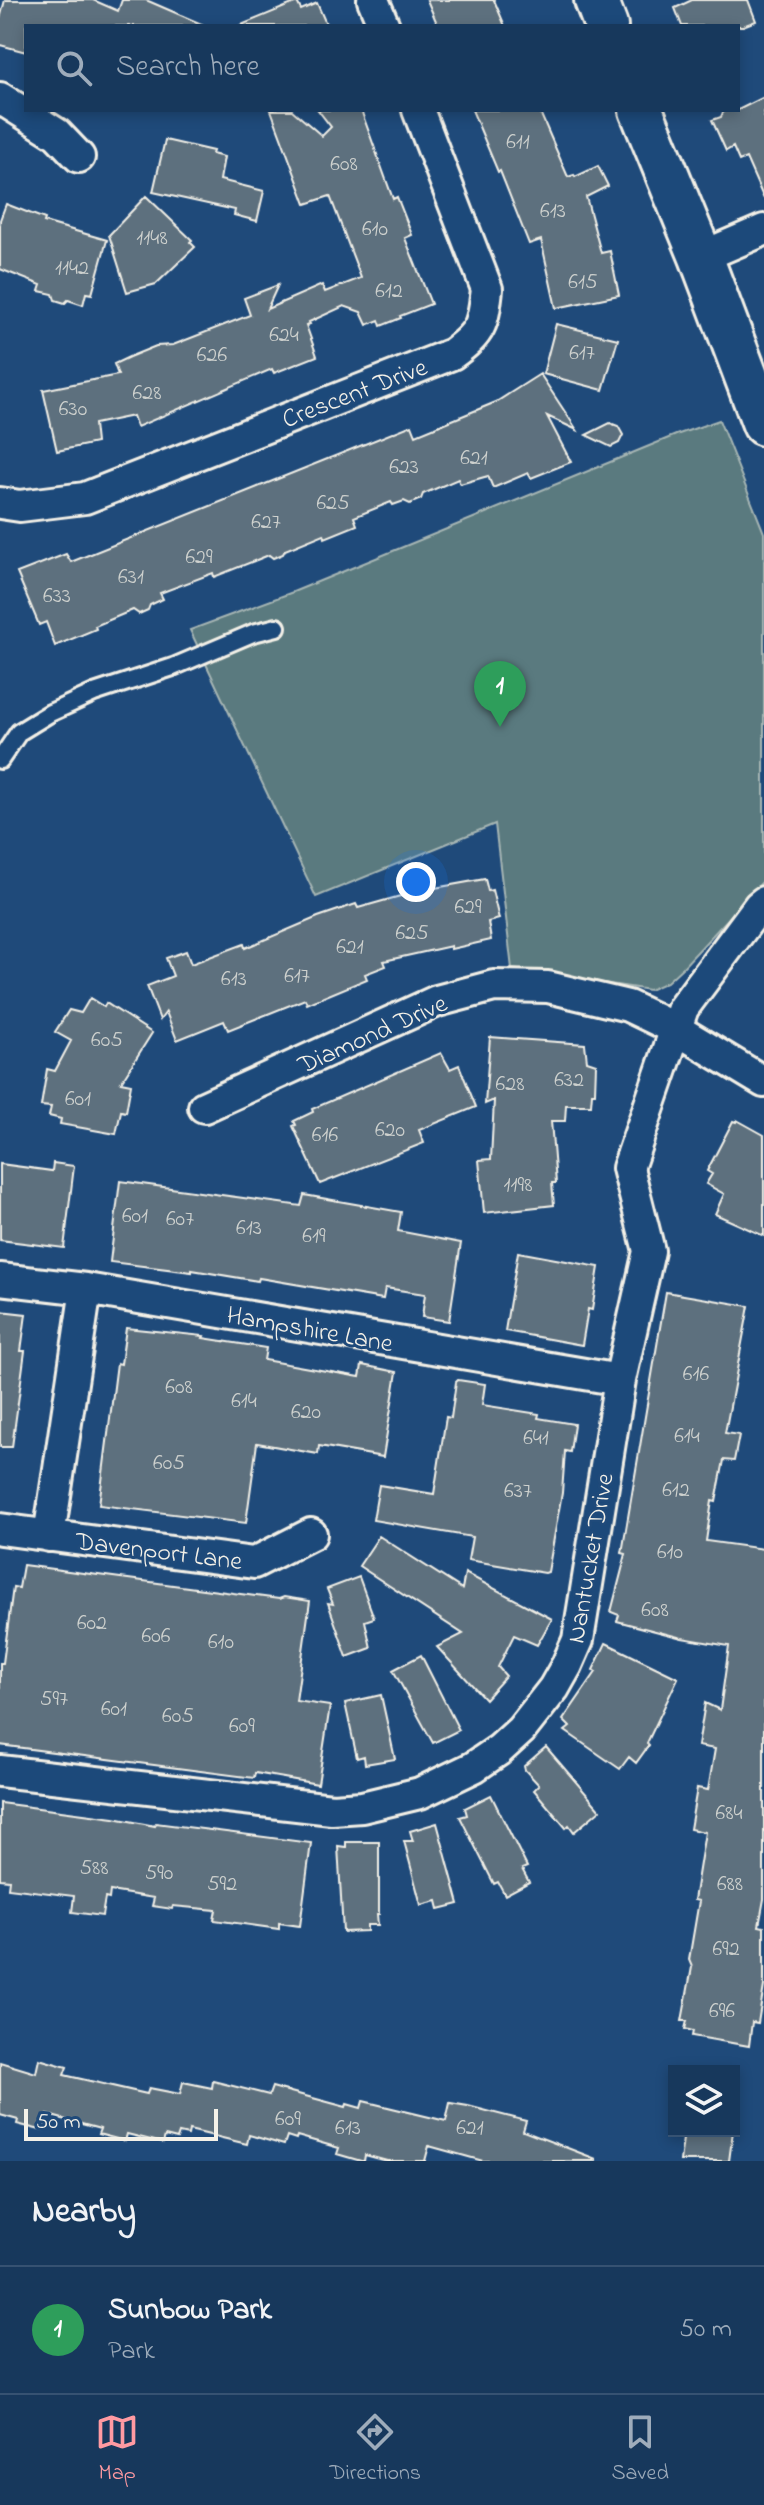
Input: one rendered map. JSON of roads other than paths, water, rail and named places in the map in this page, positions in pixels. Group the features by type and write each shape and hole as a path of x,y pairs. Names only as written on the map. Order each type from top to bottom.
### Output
{"street":[{"path":"373,0 383,24"},
{"path":"596,0 605,24"},
{"path":"0,98 57,134 79,157"},
{"name":"Crescent Drive","path":"0,503 20,506 85,498 452,354 473,339 484,319 487,289 419,112"},
{"path":"642,112 764,424"},
{"path":"701,257 764,230"},
{"path":"676,1029 683,1008 764,902"},
{"name":"Diamond Drive","path":"204,1107 437,1001 494,986 548,987 628,1006 676,1029 764,1082"},
{"name":"Nantucket Drive","path":"0,1771 332,1809 362,1807 420,1793 474,1767 499,1750 539,1710 567,1665 578,1640 620,1380 649,1251 628,1168 676,1029"},
{"name":"Hampshire Lane","path":"0,1279 86,1289 620,1380"},
{"path":"49,1536 86,1289"},
{"name":"Davenport Lane","path":"0,1529 254,1563 311,1534"}],"lane":[{"path":"0,740 94,693 173,667 253,633 277,627"},
{"path":"0,760 19,732"}],"place":[{"name":"Sunbow Park","path":"500,727"}]}
